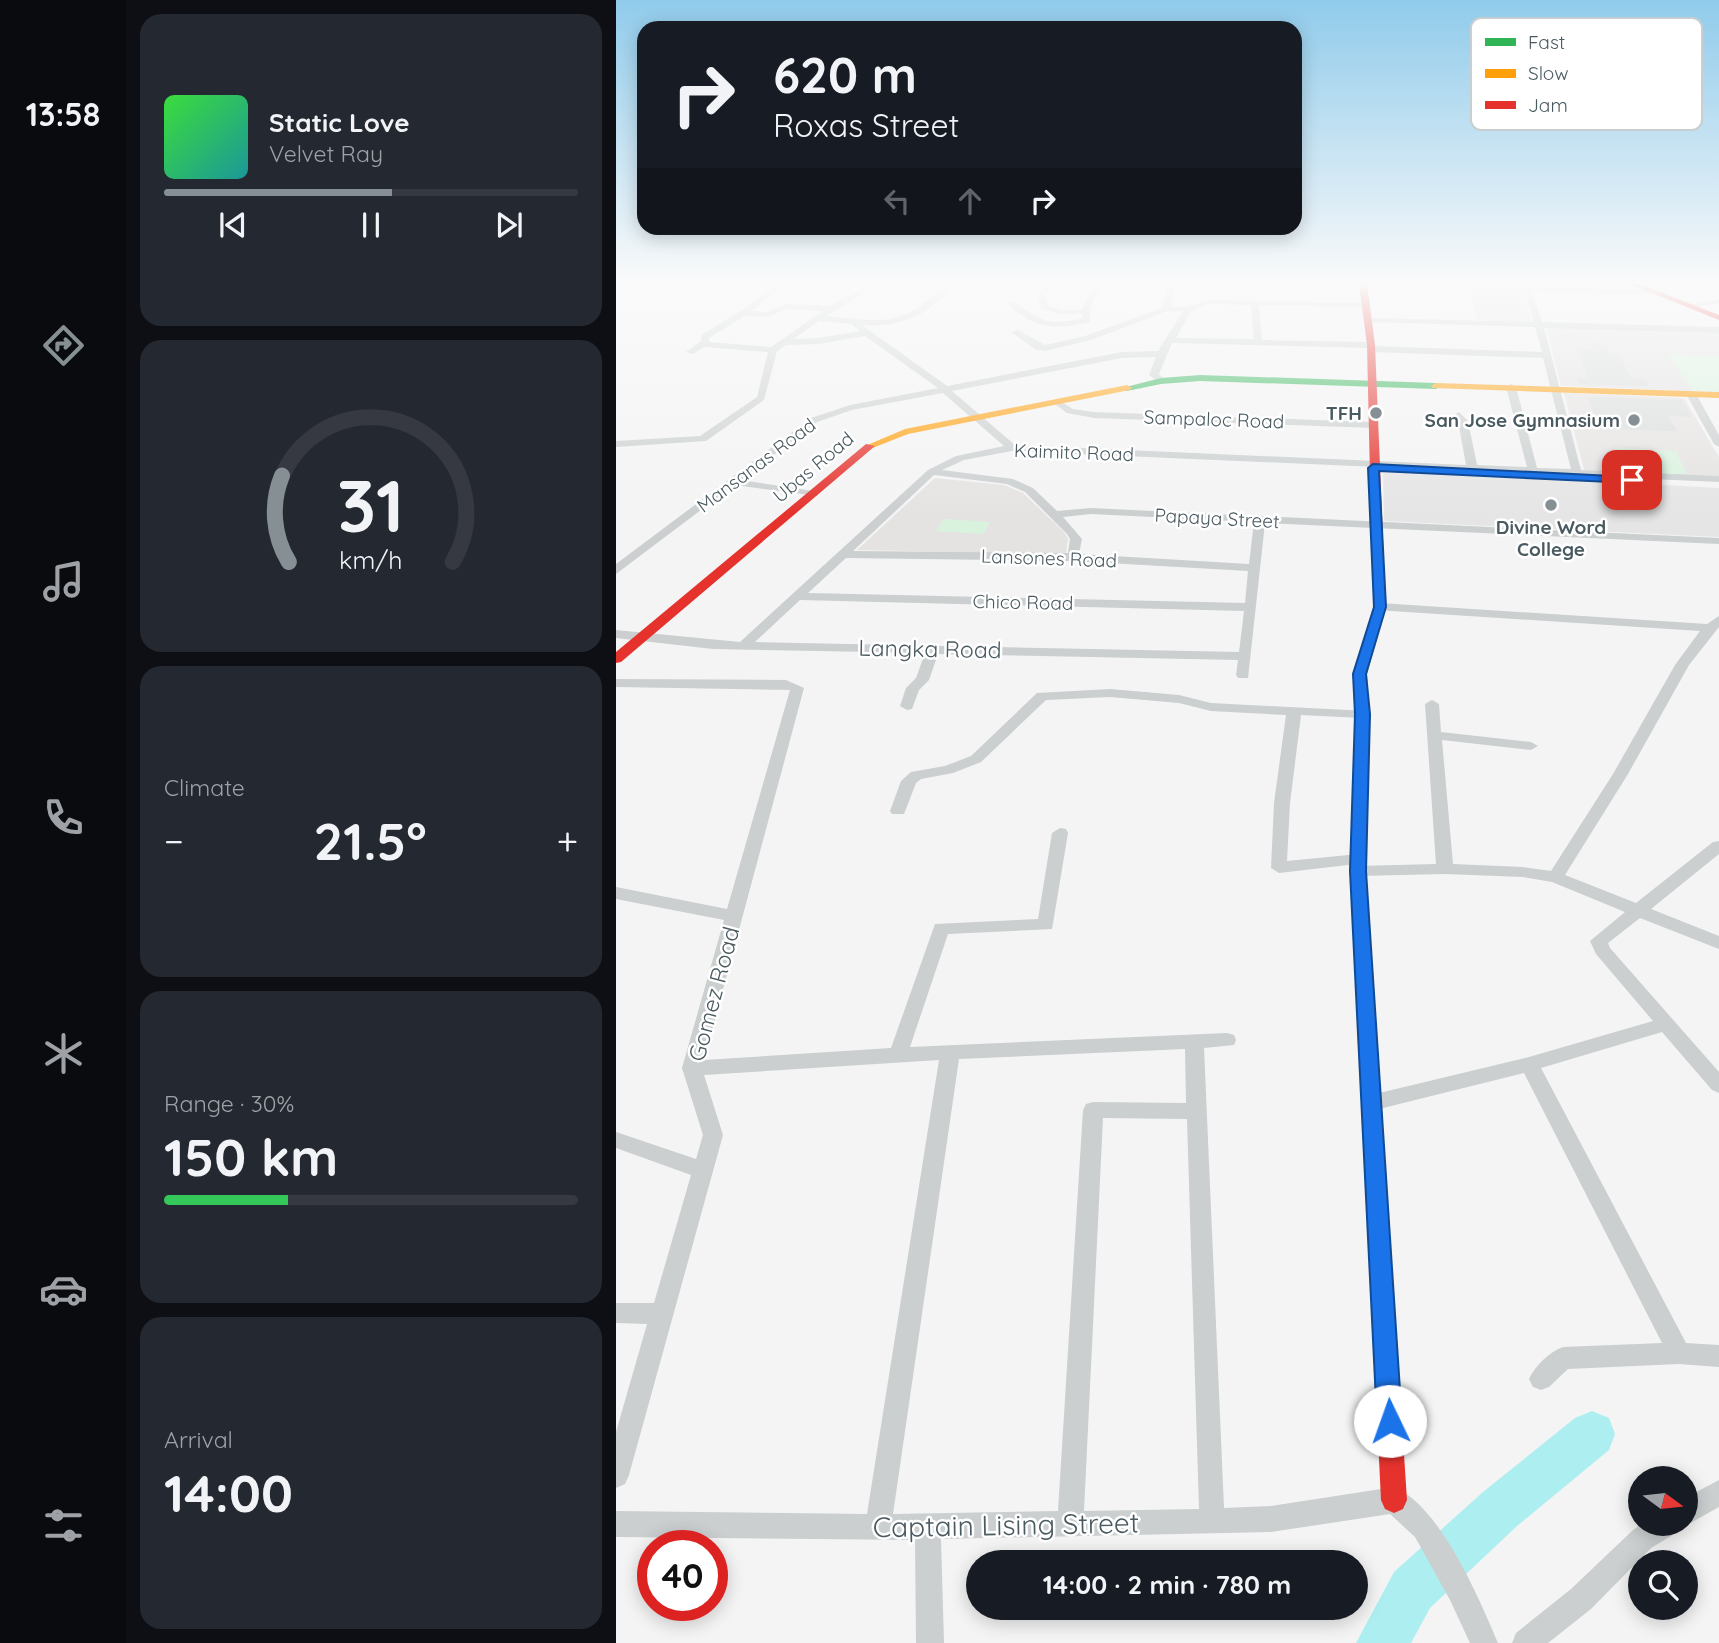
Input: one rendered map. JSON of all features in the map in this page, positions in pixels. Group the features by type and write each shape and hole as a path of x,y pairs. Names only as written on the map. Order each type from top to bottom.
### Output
{"street":[{"path":"616,444 702,439 761,398 771,360"},
{"path":"903,360 946,390 1012,448"},
{"name":"Mansanas Road","path":"616,570 814,421 826,415 1098,360"},
{"path":"1158,360 1154,376 1161,381"},
{"path":"1372,360 1373,466 1380,607 1360,674 1362,714 1358,865 1395,1500 1424,1528 1460,1590 1484,1643"},
{"path":"1547,360 1578,475"},
{"name":"Ubas Road","path":"616,659 871,445 905,432 1161,381 1200,377 1719,395"},
{"path":"1511,387 1533,474"},
{"path":"1691,394 1719,444"},
{"name":"Sampaloc Road","path":"1057,402 1070,411 1094,415 1373,425"},
{"path":"1459,415 1463,421 1473,471"},
{"name":"Kaimito Road","path":"743,646 932,472 954,459 1012,448 1719,481"},
{"path":"932,472 1009,481 1029,490 1056,514 1076,539 1073,557"},
{"path":"733,482 813,494"},
{"name":"Papaya Street","path":"1056,514 1091,511 1719,541"},
{"path":"1243,676 1260,520"},
{"name":"Lansones Road","path":"843,554 1073,557 1255,568"},
{"name":"Chico Road","path":"796,596 1251,607"},
{"path":"1380,607 1714,624"},
{"path":"1555,877 1629,759 1678,674 1714,624"},
{"name":"Langka Road","path":"616,634 743,646 1245,656"},
{"path":"907,706 913,688 922,680 933,649"},
{"name":"Gomez Road","path":"616,683 786,684 797,688 692,1068 713,1135 616,1475"},
{"path":"898,811 909,781 916,775 948,770 976,759 1042,696 1110,693 1179,699 1210,707 1362,714"},
{"path":"1432,704 1445,869"},
{"path":"1294,711 1282,803 1279,868 1358,865 1523,872 1555,877 1719,943"},
{"path":"1433,735 1531,746"},
{"path":"898,1056 941,928 1045,925 1060,832"},
{"path":"1719,846 1599,941 1602,950 1719,1085"},
{"path":"616,893 734,916"},
{"path":"1371,1103 1529,1064 1666,1024"},
{"path":"692,1068 950,1052 1227,1040"},
{"path":"1194,1042 1212,1522"},
{"path":"878,1527 950,1052"},
{"path":"1529,1064 1679,1353"},
{"path":"1070,1523 1093,1110 1198,1111"},
{"path":"616,1140 703,1170"},
{"path":"616,1313 663,1314"},
{"path":"1541,1379 1563,1358 1679,1353 1719,1356"},
{"path":"1698,1505 1719,1493"},
{"name":"Captain Lising Street","path":"616,1524 878,1527 1212,1522 1272,1519 1395,1500"},
{"path":"928,1526 930,1643"},
{"path":"1526,1643 1581,1600 1647,1536"}],"shaded area":[{"path":"1554,360 1673,360 1693,391 1561,386"},
{"path":"1564,393 1684,398 1719,457 1719,476 1585,473"},
{"name":"Divine Word College","path":"1383,470 1719,488 1719,537 1384,521"},
{"path":"935,478 1004,485 1023,493 1064,532 1068,539 1066,554 857,550"}],"green space":[{"path":"1672,360 1719,360 1719,392 1693,391"},
{"path":"1616,448 1676,451 1687,475 1624,472"},
{"path":"944,519 990,522 983,534 936,531"}],"building":[{"path":"1581,360 1622,360 1630,378 1646,379 1649,386 1580,384 1577,377 1588,378"},
{"path":"1587,397 1682,400 1691,417 1668,416 1677,431 1602,429"}],"waterway":[{"path":"1382,1643 1412,1590 1500,1509 1592,1434"}],"traffic: fast":[{"path":"1127,388 1161,381 1200,378 1436,386"},
{"path":"1367,1026 1358,871 1362,714 1360,674 1380,607 1378,563"}],"traffic: slow":[{"path":"1436,386 1719,395"},
{"path":"870,446 905,432 1127,388"}],"traffic: jam":[{"path":"1371,360 1378,563"},
{"path":"616,659 870,446"},
{"path":"1367,1026 1394,1500"}],"place":[{"name":"TFH","path":"1376,413"},
{"name":"San Jose Gymnasium","path":"1634,420"},
{"name":"Divine Word College","path":"1551,505"}],"route":[{"path":"1390,1421 1358,871 1362,714 1360,674 1380,607 1378,525 1373,468 1632,480"}]}
